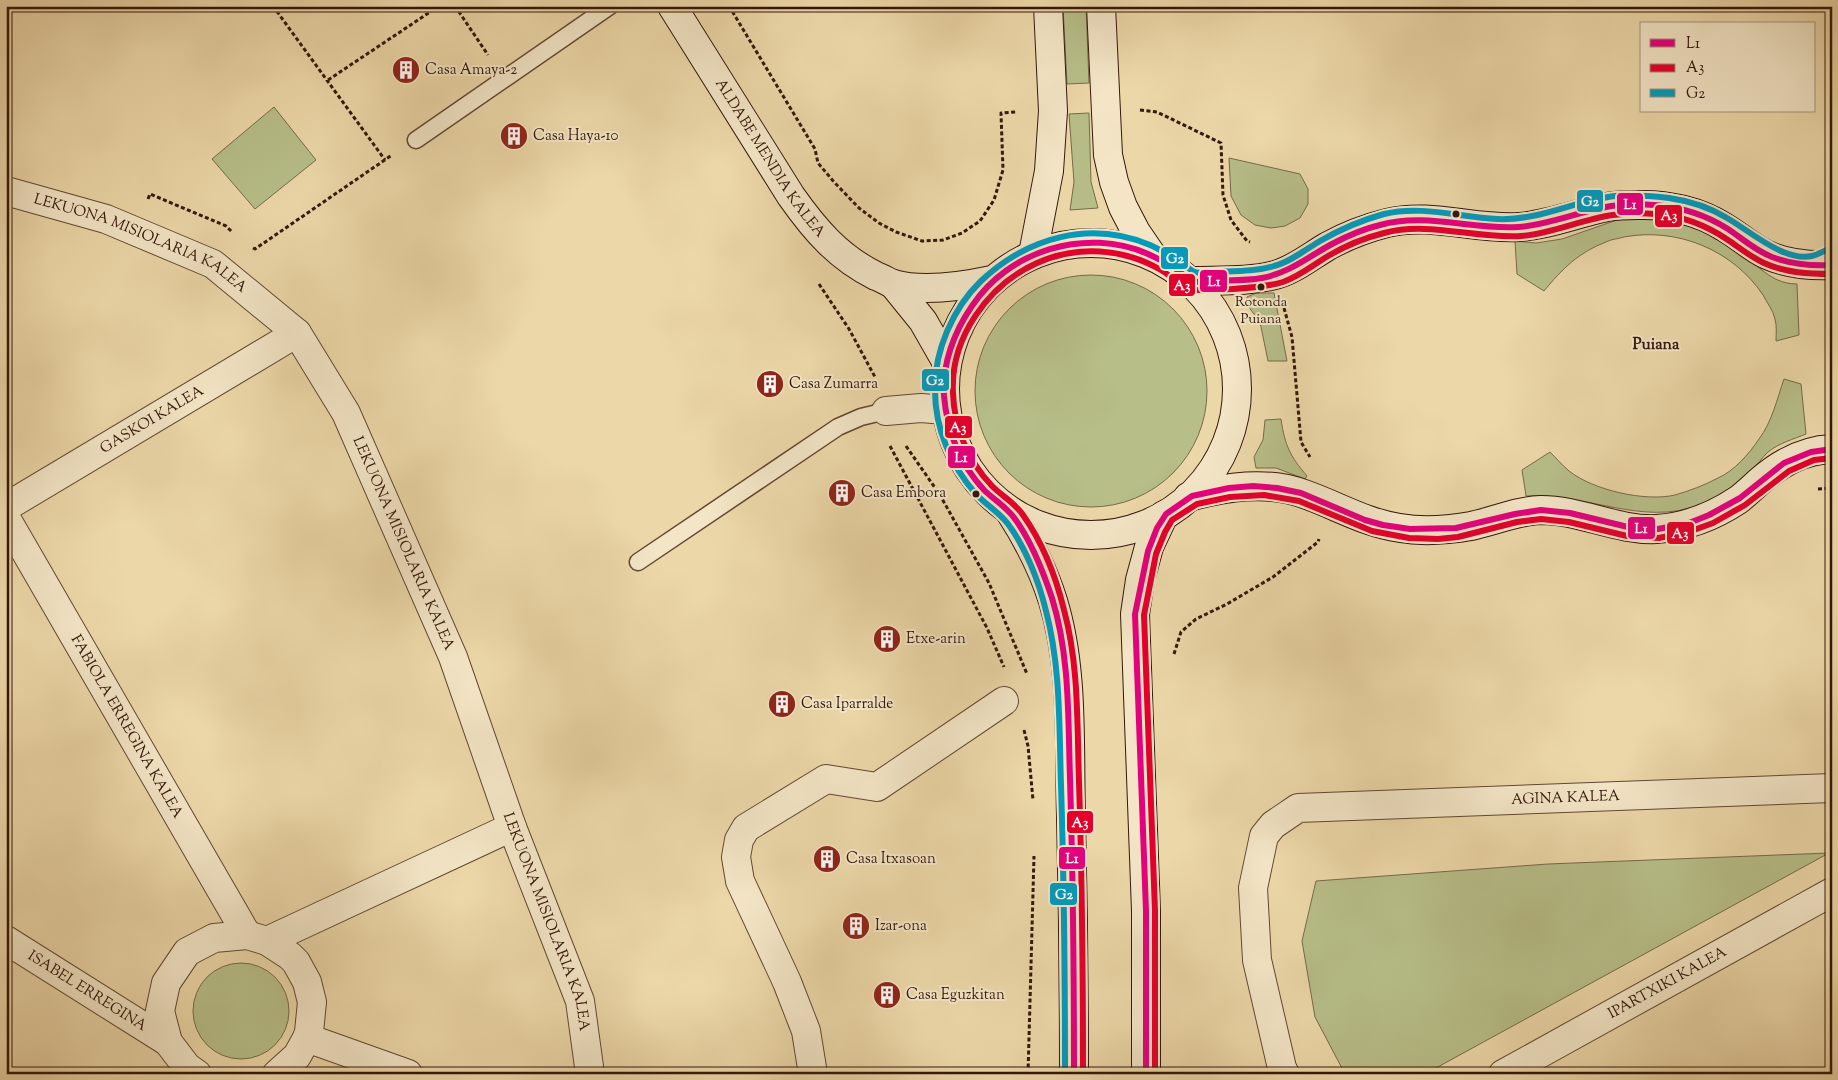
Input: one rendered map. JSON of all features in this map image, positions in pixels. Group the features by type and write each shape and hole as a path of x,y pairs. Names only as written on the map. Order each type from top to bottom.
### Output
{"street":[{"name":"ALDABE MENDIA KALEA","path":"672,6 791,196 811,224 835,249 863,269 893,284 923,321 947,362"},
{"path":"1033,254 1049,171 1052,111 1048,6"},
{"path":"1101,6 1108,155 1114,182 1124,207 1136,232 1151,254"},
{"name":"LEKUONA MISIOLARIA KALEA","path":"6,191 106,220 213,264 297,333 346,414 450,648 512,826 580,1001 590,1074"},
{"path":"1192,281 1252,279 1276,275 1329,246 1389,222 1421,219 1498,228 1522,227 1550,222 1610,206 1640,204 1698,213 1724,226 1766,254 1787,262 1825,263"},
{"path":"1080,242 1096,242 1127,246 1151,254 1172,266 1192,281 1220,318 1235,360 1237,406 1225,450 1199,488 1178,507 1151,523 1124,532 1093,536 1062,533 1032,523 1010,512 974,478 951,434 945,410 944,386 947,362 962,317 992,280 1033,254 1056,246 1080,242"},
{"name":"ALDABE MENDIA KALEA","path":"893,284 943,288 992,280"},
{"name":"GASKOI KALEA","path":"6,507 297,333"},
{"path":"886,411 921,408 945,410"},
{"path":"1188,497 1218,489 1258,486 1276,487 1303,493 1360,518 1399,528 1439,530 1472,526 1513,513 1541,510 1574,513 1628,528 1656,529 1685,524 1713,514 1738,500 1774,469 1788,460 1802,454 1832,449"},
{"path":"1010,512 1028,540 1042,569 1055,608 1065,662 1074,914 1074,1074"},
{"path":"1146,1074 1146,911 1136,614 1140,580 1149,547 1164,515"},
{"name":"FABIOLA ERREGINA KALEA","path":"6,518 257,938"},
{"path":"813,1074 806,1031 787,982 740,881 736,857 738,840 746,828 826,779 877,787 1004,701"},
{"name":"AGINA KALEA","path":"1284,1074 1257,960 1254,888 1264,836 1272,826 1298,808 1832,788"},
{"path":"197,1074 187,1067 168,1042 160,1010 166,983 187,952 214,938 257,938 512,826"},
{"name":"IPARTXIKI KALEA","path":"1503,1074 1832,892"},
{"path":"257,938 290,956 296,962 307,982 312,1002 307,1038 296,1056 277,1074"},
{"name":"ISABEL ERREGINA","path":"6,940 168,1042"},
{"path":"307,1038 408,1074"}],"lane":[{"path":"416,140 610,6"},
{"path":"638,562 838,428 861,417 886,411"}],"path":[{"path":"273,6 385,160"},
{"path":"328,80 439,6"},
{"path":"455,6 504,79"},
{"path":"729,6 815,150 818,164 859,208 896,232 922,241 943,240 962,233 980,221 994,200 1003,170 1001,112 1017,112"},
{"path":"1133,109 1157,112 1221,143 1223,195 1231,220 1247,241 1266,249 1276,275 1292,337 1301,442 1328,485 1331,506 1318,542 1273,577 1227,604 1196,619 1181,632 1174,655"},
{"path":"248,244 255,249 392,155"},
{"path":"136,232 150,194 226,226 233,232"},
{"path":"817,280 849,329 875,377 886,411 897,434 940,495 989,583 1023,663 1028,680"}],"green space":[{"path":"1063,6 1086,6 1089,83 1067,84"},
{"path":"274,107 316,160 255,209 212,159"},
{"path":"1089,113 1091,182 1098,208 1070,210 1074,182 1069,114"},
{"path":"1229,158 1300,174 1308,189 1308,204 1300,218 1285,226 1271,228 1255,225 1241,215 1231,196"},
{"path":"1639,218 1673,220 1698,226 1730,243 1777,280 1797,284 1799,335 1776,341 1776,324 1773,313 1751,279 1720,254 1702,245 1683,239 1644,235 1608,241 1579,256 1557,275 1544,291 1517,274 1515,241 1536,243 1562,239 1617,220"},
{"path":"1080,275 1102,275 1125,280 1146,289 1165,301 1181,317 1193,336 1202,357 1207,380 1205,414 1193,446 1181,465 1165,481 1146,493 1125,502 1102,507 1080,507 1057,502 1036,493 1017,481 1001,465 989,446 980,425 975,402 975,380 980,357 989,336 1001,317 1017,301 1036,289 1057,280"},
{"path":"1256,293 1274,293 1287,361 1268,361 1260,322 1248,306 1247,297"},
{"path":"1784,379 1801,384 1806,434 1772,449 1745,477 1726,491 1706,502 1678,511 1656,512 1635,511 1548,496 1526,496 1522,470 1550,452 1579,478 1591,484 1620,493 1663,497 1697,488 1724,475 1735,467 1755,445 1771,418"},
{"path":"1281,419 1287,444 1292,456 1307,476 1305,479 1276,468 1256,468 1254,457 1263,440 1265,420"},
{"path":"1829,853 1425,1074 1345,1074 1315,1017 1302,941 1316,881 1548,864"},
{"path":"241,963 259,967 275,977 285,993 289,1011 285,1029 275,1045 259,1055 241,1059 223,1055 207,1045 197,1029 193,1011 197,993 207,977 223,967"}],"transit line":[{"name":"G2","path":"1065,1074 1064,893 1059,719 1057,676 1051,632 1040,589 1026,554 1008,524 976,494 959,471 941,432 936,405 935,391 938,361 947,331 962,304 981,281 1019,253 1061,237 1083,234 1105,234 1150,245 1197,273 1244,271 1280,264 1292,259 1335,233 1359,222 1384,214 1426,211 1483,218 1511,219 1608,197 1623,196 1669,198 1699,205 1720,214 1779,250 1801,257 1816,255 1829,249"},
{"name":"L1","path":"1074,1074 1073,889 1069,733 1065,665 1058,620 1041,567 1021,528 1012,515 984,490 962,458 948,422 944,396 947,360 955,337 972,306 988,287 1006,270 1028,258 1051,249 1075,244 1100,243 1124,246 1160,260 1195,282 1249,280 1272,276 1349,236 1397,221 1414,220 1518,227 1542,224 1599,208 1632,204 1654,205 1693,212 1720,224 1760,252 1772,257 1801,264 1832,265"},
{"name":"A3","path":"1083,1074 1082,891 1077,716 1075,673 1069,631 1057,585 1048,560 1030,525 1020,511 992,486 969,455 959,431 954,406 954,373 958,353 965,333 988,299 1019,273 1037,263 1068,253 1116,253 1131,257 1161,270 1182,285 1193,290 1245,288 1289,280 1341,249 1384,233 1401,230 1435,229 1487,235 1521,236 1533,235 1601,217 1634,213 1666,215 1694,222 1720,235 1759,261 1781,269 1806,273 1832,274"},
{"name":"L1","path":"1146,1074 1146,911 1135,614 1148,551 1157,528 1166,514 1192,496 1229,488 1253,486 1301,493 1365,520 1410,529 1456,528 1541,510 1570,513 1628,527 1658,529 1689,523 1709,515 1740,498 1784,463 1811,452 1832,449"},
{"name":"A3","path":"1155,1074 1155,911 1144,615 1156,554 1172,520 1197,504 1230,497 1264,495 1299,501 1372,531 1409,538 1438,539 1458,537 1517,522 1541,519 1569,522 1627,536 1659,538 1691,531 1713,523 1745,505 1789,471 1814,460 1832,458"}],"place":[{"name":"Casa Amaya-2","path":"406,70"},
{"name":"Casa Haya-10","path":"514,136"},
{"name":"Rotonda Puiana","path":"1261,287"},
{"name":"Casa Zumarra","path":"770,384"},
{"name":"Casa Embora","path":"842,493"},
{"name":"Etxe-arin","path":"887,639"},
{"name":"Casa Iparralde","path":"782,704"},
{"name":"Casa Itxasoan","path":"827,859"},
{"name":"Izar-ona","path":"856,926"},
{"name":"Casa Eguzkitan","path":"887,995"}],"district":[{"name":"Puiana","path":"1656,345"}]}
